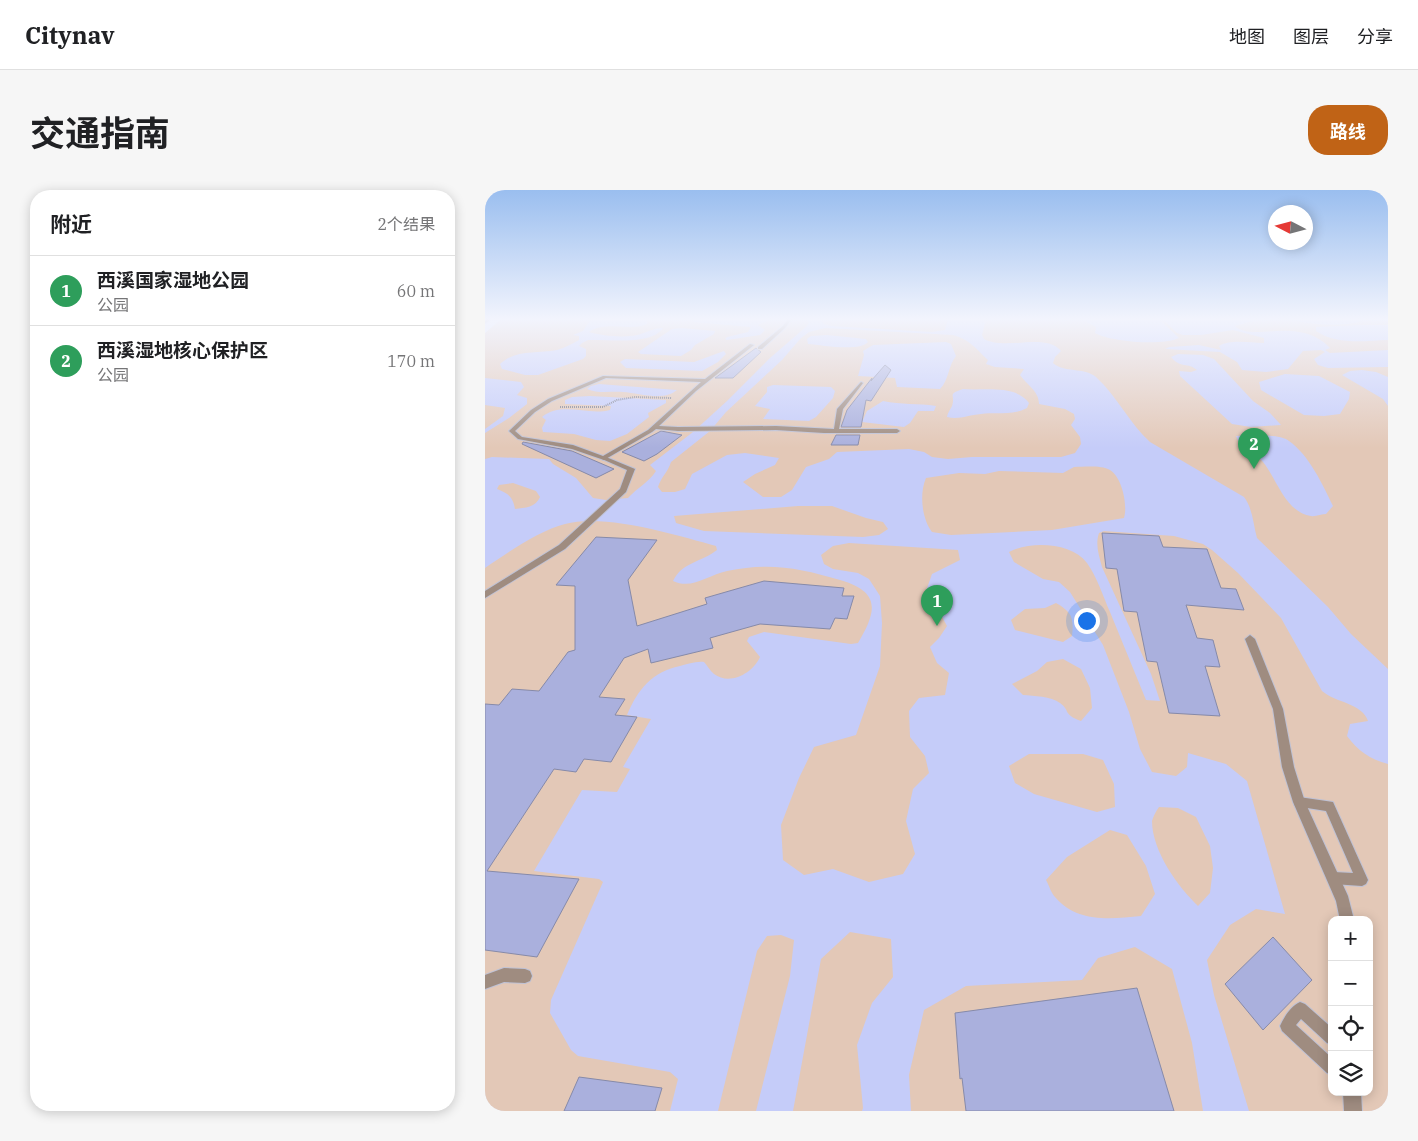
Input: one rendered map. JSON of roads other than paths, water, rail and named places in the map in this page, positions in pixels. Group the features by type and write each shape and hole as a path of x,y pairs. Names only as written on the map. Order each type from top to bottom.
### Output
{"street":[{"path":"485,596 562,547 585,528 623,490 631,469 604,458"},
{"path":"1250,639 1278,709 1288,767 1299,802 1343,901 1346,916"},
{"path":"1352,1096 1353,1111"}],"lane":[{"path":"706,381 605,377 564,393 540,407 512,431 520,438 573,447 604,458 656,427 706,381 730,362"},
{"path":"836,431 840,409 861,383"},
{"path":"656,427 678,429 776,428 836,431 897,431"},
{"path":"1299,802 1329,806 1362,880 1333,878"},
{"path":"485,982 504,975 525,976"},
{"path":"1328,1034 1300,1008 1287,1026 1328,1064"}],"water":[{"path":"502,362 575,362 538,375 525,375 502,369 500,364"},
{"path":"620,362 694,362 718,362 702,371 626,368"},
{"path":"766,362 780,362 726,412 710,431 671,462 658,487 662,492 675,492 685,489 692,474 727,455 745,453 779,458 775,465 743,482 763,497 781,497 792,490 806,467 829,459 837,452 909,449 924,452 932,457 948,459 972,457 1061,457 1075,453 1081,444 1080,437 1071,425 1075,419 1074,414 1065,409 1039,404 1037,395 1020,375 1024,369 995,367 986,364 987,362 1053,362 1063,368 1091,374 1110,392 1150,442 1244,497 1251,512 1257,538 1388,669 1388,764 1365,754 1351,741 1347,736 1350,724 1368,721 1365,715 1355,707 1322,691 1281,618 1238,573 1212,550 1203,544 1174,536 1104,531 1099,533 1097,542 1102,567 1151,674 1160,701 1146,700 1100,587 1087,563 1080,556 1061,547 1028,546 1009,552 1014,562 1043,579 1059,582 1070,592 1103,645 1129,712 1140,749 1152,772 1176,776 1187,767 1188,753 1226,764 1247,781 1285,914 1256,909 1230,925 1207,960 1214,995 1249,1111 1203,1111 1192,1043 1172,969 1135,947 1098,958 1082,980 966,986 924,1010 909,1075 911,1111 862,1111 857,1045 872,1003 893,977 891,939 850,932 821,959 793,1111 756,1111 790,976 794,940 781,935 767,936 757,951 718,1111 670,1111 678,1079 670,1072 578,1056 571,1050 550,1013 551,1000 603,882 599,879 534,871 582,790 617,792 630,769 623,767 651,719 627,715 636,697 654,677 670,669 695,662 704,662 713,673 727,679 747,673 760,657 747,641 749,637 764,632 851,644 858,643 869,621 872,604 863,590 853,585 811,572 784,568 742,568 720,573 693,583 687,584 673,581 687,566 717,550 716,546 641,527 600,521 581,521 545,531 485,568 485,459 492,457 549,459 553,464 576,478 593,498 606,500 628,498 656,471 650,465 693,432","holes":["1074,467 1102,467 1110,470 1121,485 1125,506 1124,518 1052,530 951,535 932,532 926,520 922,499 926,478 959,473 985,474 999,471 1063,473","513,483 536,491 540,497 533,505 515,509 513,501 509,496 497,489 499,485","798,506 832,506 883,522 888,529 879,535 863,537 704,531 676,523 674,516","849,543 958,550 960,560 932,574 926,591 925,604 939,611 947,626 930,647 937,663 949,673 945,695 919,698 909,711 910,737 925,756 929,773 913,789 906,821 915,854 903,874 869,882 833,869 804,875 783,860 781,825 799,778 814,747 856,735 880,666 882,623 880,596 869,579 858,573 833,569 824,564 821,555 833,546","1056,603 1066,609 1071,616 1073,625 1072,636 1063,642 1015,630 1011,620 1025,609 1045,608","1063,659 1081,669 1090,688 1092,708 1081,721 1071,716 1056,701 1023,695 1012,684 1037,671 1047,662","1029,754 1083,754 1103,760 1114,784 1115,807 1097,812 1034,794 1015,783 1009,766","1159,807 1178,808 1196,817 1210,846 1213,868 1210,893 1198,906 1182,889 1167,868 1156,844 1152,821","1110,830 1127,835 1146,866 1155,894 1141,916 1095,917 1073,911 1064,905 1054,895 1046,880 1067,857"]},
{"path":"862,362 952,362 940,389 897,387 895,378 858,376"},
{"path":"1176,362 1217,362 1253,401 1270,413 1281,425 1251,427 1232,424 1180,376 1179,371 1191,372 1197,370 1191,366"},
{"path":"1237,362 1294,362 1288,369 1266,372 1242,370"},
{"path":"1316,362 1388,362 1388,367 1328,368 1318,365"},
{"path":"1350,371 1376,372 1388,377 1388,406 1383,399 1342,375"},
{"path":"1285,374 1319,376 1350,392 1349,399 1340,414 1324,416 1304,415 1261,390 1259,382"},
{"path":"485,378 521,382 524,387 517,395 527,398 527,404 485,433 485,429 503,416 505,408 485,405"},
{"path":"599,384 677,390 665,396 651,396 587,389"},
{"path":"773,385 831,387 835,391 833,398 816,417 809,421 763,419 770,409 755,406 767,392 767,387"},
{"path":"963,389 1008,391 1023,397 1029,403 1027,408 1016,412 956,418 947,417 952,406 953,394"},
{"path":"590,396 666,400 666,403 648,413 649,417 627,434 610,441 596,440 574,434 543,432 542,428 546,420 542,417 550,412 566,409 610,410 611,406 565,404 565,400 572,397"},
{"path":"883,401 936,406 934,411 918,411 910,423 904,427 862,422 867,411"},
{"path":"1262,435 1286,439 1303,454 1315,471 1333,506 1326,514 1311,516 1302,513 1288,502 1260,458 1241,445 1236,436"}],"place":[{"name":"西溪湿地核心保护区","path":"1254,469"},
{"name":"西溪国家湿地公园","path":"937,626"}]}
